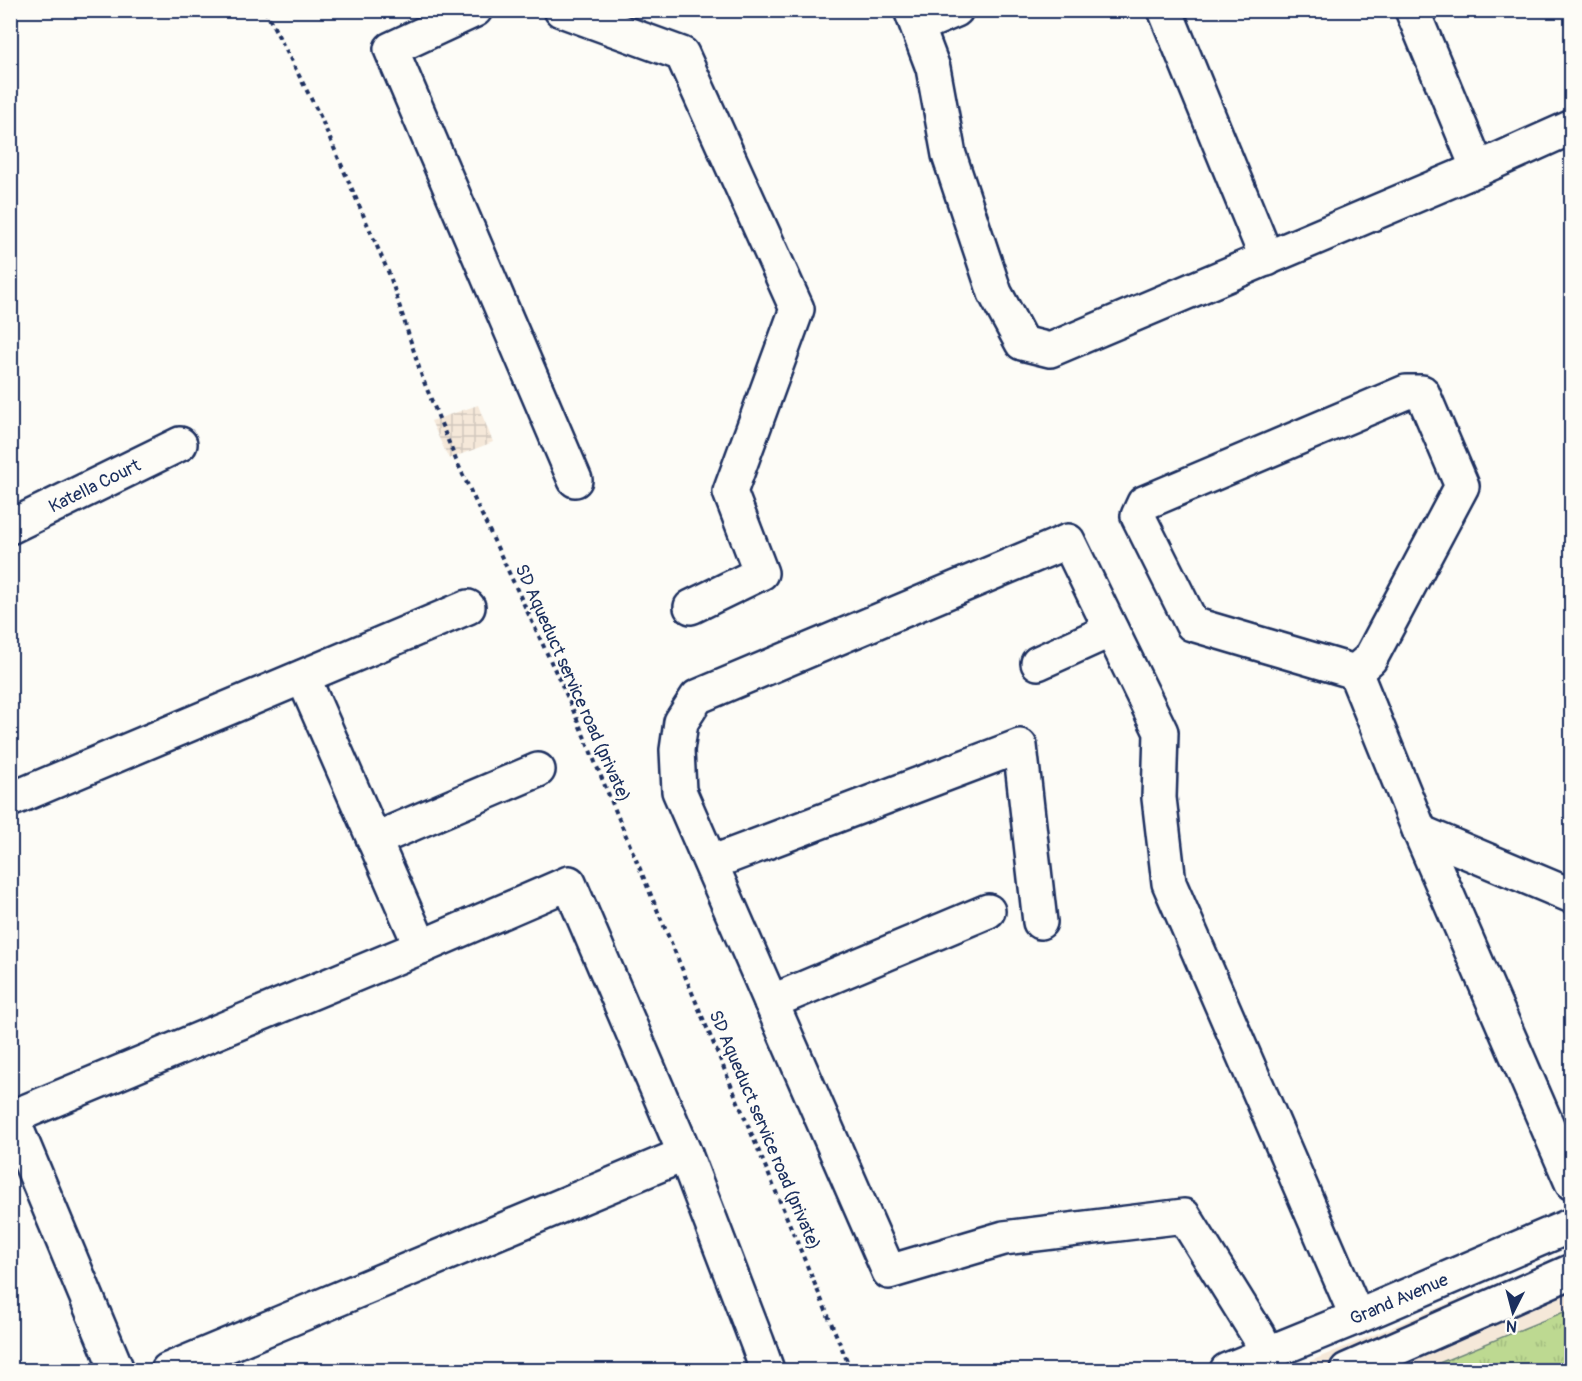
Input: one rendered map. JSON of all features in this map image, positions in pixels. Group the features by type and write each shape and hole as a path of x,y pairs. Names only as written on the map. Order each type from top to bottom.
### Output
{"street":[{"path":"475,10 391,49 575,480"},
{"path":"561,10 682,54 797,309 730,492 761,573 690,607"},
{"path":"956,10 914,18 933,68 949,155 995,293 1022,343 1050,350 1572,128"},
{"path":"1165,10 1267,258"},
{"path":"1412,10 1478,169"},
{"path":"1406,392 1422,392 1462,486 1370,659 1355,672 1192,624 1138,516 1144,503 1406,392"},
{"name":"Katella Court","path":"10,527 180,444"},
{"path":"1267,1353 1184,1216 1004,1238 890,1272 679,791 677,750 681,722 697,697 1068,541 1161,732 1160,798 1168,883 1357,1317"},
{"path":"10,800 468,608"},
{"path":"1038,663 1111,630"},
{"path":"1355,672 1420,832 1572,1184"},
{"path":"303,677 421,947"},
{"path":"711,863 1020,746 1040,922"},
{"path":"374,840 538,770"},
{"path":"1420,832 1572,896"},
{"path":"117,1371 11,1118 569,883 685,1154 767,1371"},
{"path":"771,1002 988,911"},
{"path":"168,1371 685,1154"},
{"name":"Grand Avenue","path":"1227,1371 1572,1225"},
{"path":"1347,1371 1572,1270"}],"path":[{"name":"SD Aqueduct service road (private)","path":"265,10 321,116 385,266 422,377 456,460 568,698 851,1371"}],"shaded area":[{"path":"478,405 493,442 449,459 431,421"},
{"path":"1571,1252 1571,1370 1289,1370 1366,1338"}],"green space":[{"path":"1571,1309 1571,1370 1422,1370"}]}
